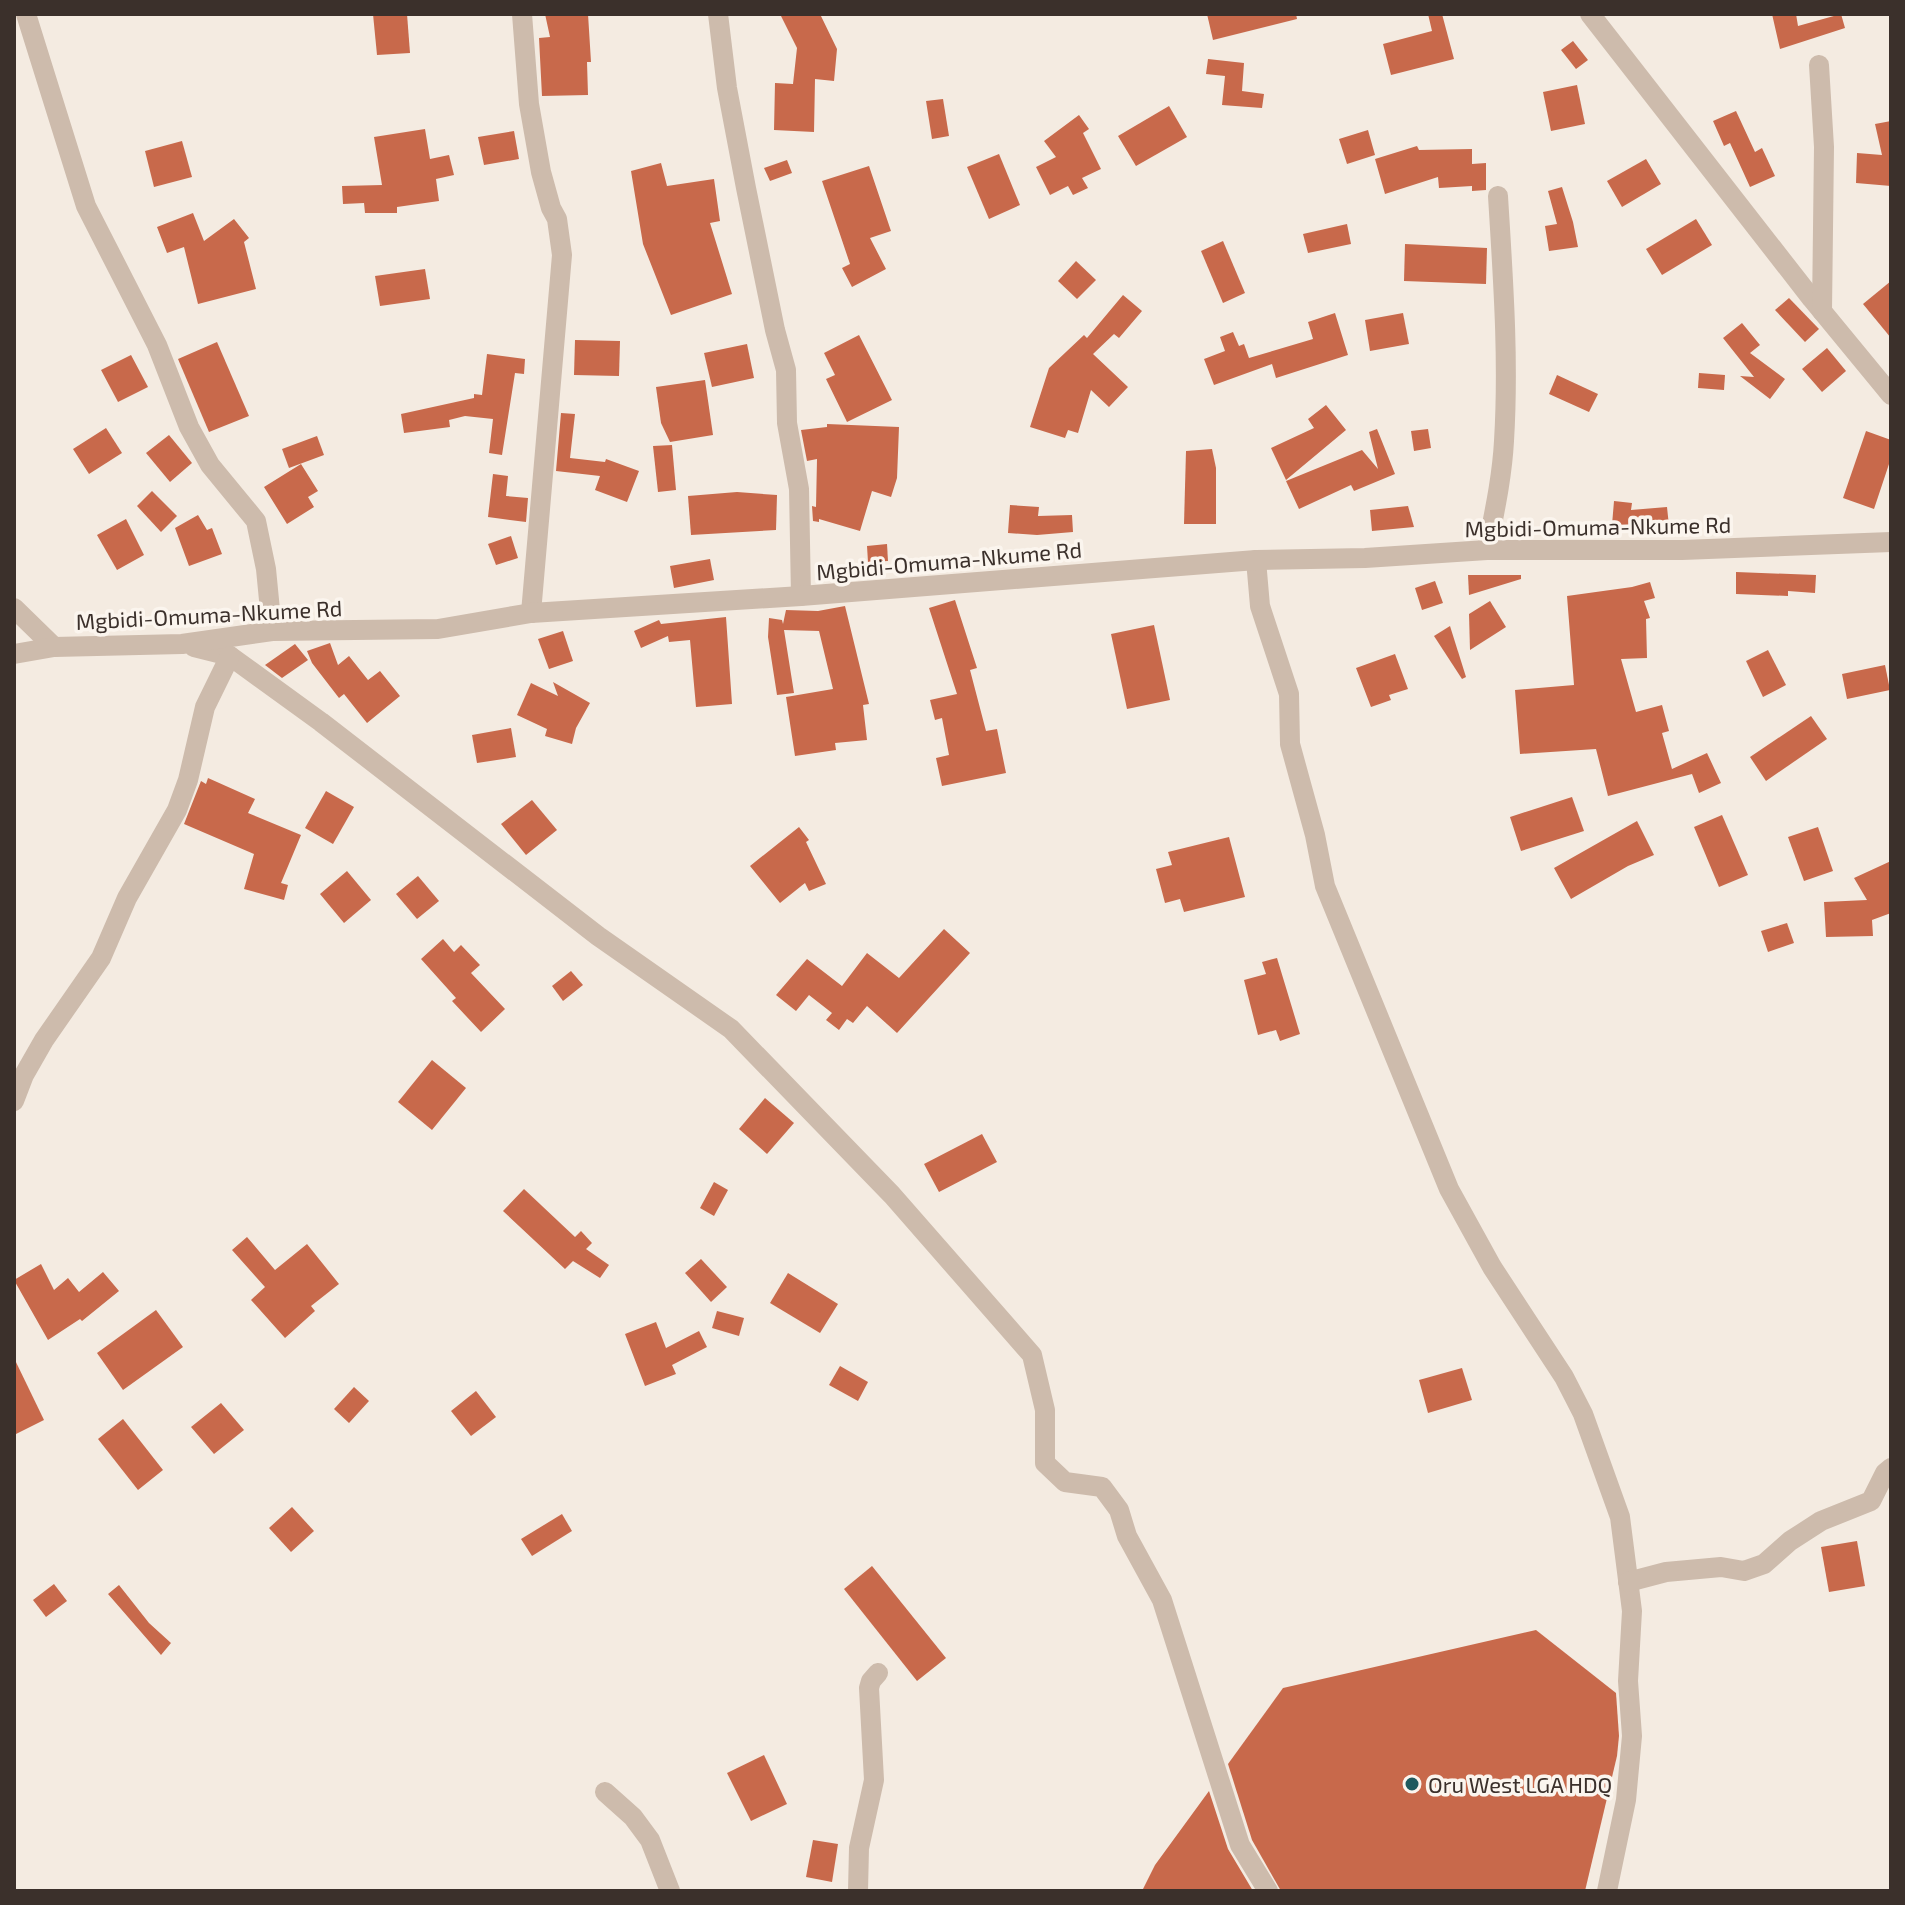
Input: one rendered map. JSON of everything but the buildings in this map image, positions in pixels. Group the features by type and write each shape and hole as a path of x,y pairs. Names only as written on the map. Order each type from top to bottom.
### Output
{"street":[{"path":"26,14 86,206 157,345 189,427 210,465 256,521 266,569 272,631"},
{"path":"522,14 529,104 541,172 557,219 562,255 531,613"},
{"path":"718,14 727,88 743,174 786,370 787,423 799,489 801,596"},
{"path":"1590,14 1891,395"},
{"path":"1819,65 1824,147 1822,311"},
{"path":"1487,550 1504,440 1506,329 1498,196"},
{"name":"Mgbidi-Omuma-Nkume Rd","path":"14,654 54,647 182,644 272,631 438,629 531,613 801,596 1256,560 1365,558 1487,550 1682,550 1891,542"},
{"path":"1256,560 1260,606 1289,694 1290,744 1315,835 1325,886 1449,1189 1492,1267 1564,1377 1583,1414 1620,1517 1632,1611 1628,1681 1632,1736 1626,1800 1607,1891"},
{"path":"14,608 54,647"},
{"path":"182,644 230,656 321,722 598,936 731,1029 892,1195 1032,1355 1045,1410 1045,1463 1065,1482 1102,1487 1119,1510 1127,1536 1162,1600 1240,1845 1268,1891"},
{"path":"14,1101 24,1075 44,1040 101,958 127,898 177,810 188,780 205,707 230,656"},
{"path":"1628,1582 1666,1572 1721,1567 1744,1571 1764,1564 1790,1541 1821,1521 1871,1501 1885,1473 1891,1468"},
{"path":"858,1891 859,1848 874,1780 869,1688 878,1673"},
{"path":"605,1792 633,1817 650,1840 670,1891"}],"place":[{"name":"Oru West LGA HDQ","path":"1412,1784"}]}
